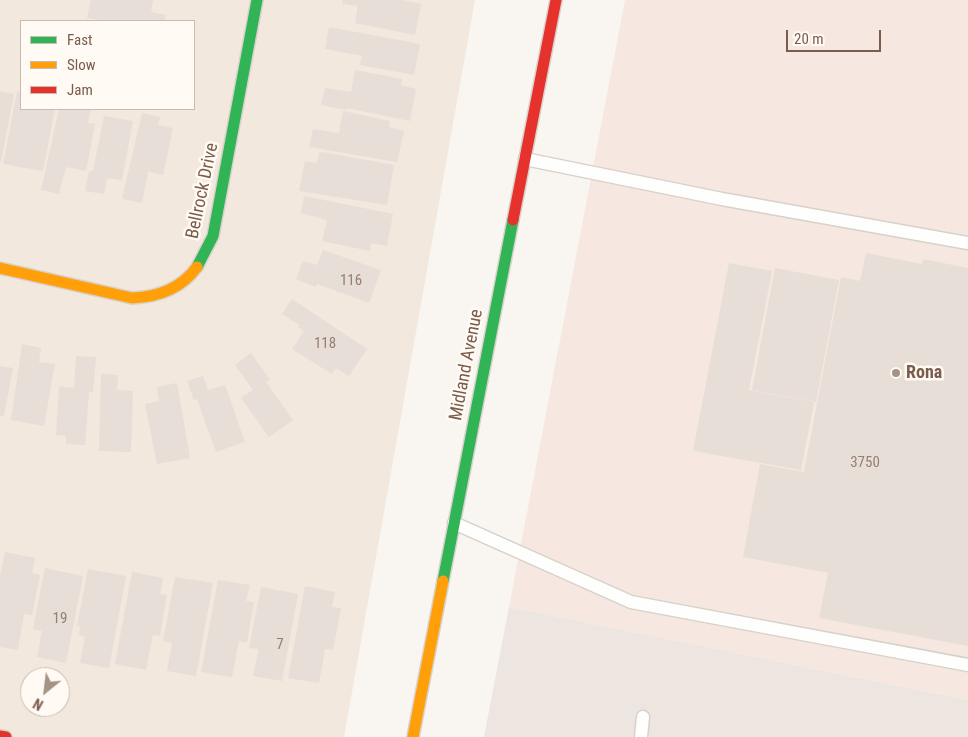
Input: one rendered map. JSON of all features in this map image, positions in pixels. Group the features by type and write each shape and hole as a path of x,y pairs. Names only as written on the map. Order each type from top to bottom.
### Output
{"main road":[{"name":"Bellrock Drive","path":"0,268 104,290 132,298 152,297 170,291 187,281 200,267 213,236 257,0"},
{"name":"Midland Avenue","path":"413,737 556,0"},
{"path":"0,736 6,737"}],"lane":[{"path":"525,158 722,199 968,243"},
{"path":"454,523 631,602 968,665"},
{"path":"641,737 643,717"}],"shaded area":[{"path":"0,0 475,0 344,737 0,737"},
{"path":"625,0 968,0 968,700 509,607"},
{"path":"509,607 968,700 968,737 484,737"}],"building":[{"path":"91,0 153,0 151,12 166,15 164,20 98,20 87,18"},
{"path":"343,0 402,0 421,4 415,35 355,23 358,6 342,4"},
{"path":"329,27 420,44 414,75 360,65 362,56 325,49"},
{"path":"355,70 402,79 401,85 416,89 410,121 347,108 347,110 321,105 325,88 351,92"},
{"path":"0,91 14,94 1,162 0,161"},
{"path":"17,92 20,93 20,110 55,110 43,171 3,164"},
{"path":"59,110 91,110 88,123 95,124 86,171 66,167 59,194 41,190"},
{"path":"343,111 390,121 389,127 404,131 397,162 309,147 313,129 339,133"},
{"path":"142,113 160,117 158,125 173,128 163,175 148,172 142,203 122,199"},
{"path":"104,116 133,121 122,180 107,178 104,194 85,191 89,171 93,171"},
{"path":"319,153 394,165 387,205 299,191 305,161 317,163"},
{"path":"304,196 393,214 387,246 371,243 370,251 322,241 327,220 301,213"},
{"path":"323,250 381,270 369,303 317,284 316,287 296,279 303,261 317,265"},
{"name":"Rona","path":"866,253 922,264 923,259 968,268 968,646 819,618 828,573 743,557 760,464 804,472 841,277 860,281"},
{"path":"729,263 772,271 749,390 814,402 801,470 693,451"},
{"path":"775,268 839,280 816,402 752,390"},
{"path":"292,299 367,349 349,376 336,368 332,374 292,349 304,331 298,327 300,325 282,314"},
{"path":"22,344 41,348 39,362 55,364 44,426 11,420"},
{"path":"251,353 270,380 266,382 293,420 269,437 241,398 253,390 235,365"},
{"path":"76,356 96,357 93,392 89,392 85,445 66,444 66,436 56,435 59,386 74,388"},
{"path":"0,366 13,368 4,416 0,416"},
{"path":"101,374 118,375 117,390 133,391 131,452 99,451"},
{"path":"203,376 208,390 225,385 245,442 216,452 197,399 194,400 187,381"},
{"path":"177,383 190,458 157,464 145,404 159,401 157,387"},
{"path":"5,552 35,558 32,573 40,575 32,615 24,614 18,650 0,647 0,576"},
{"path":"45,568 83,576 66,663 37,657 42,631 33,629"},
{"path":"88,569 126,576 109,668 80,663 85,637 79,635 80,626 77,626"},
{"path":"132,572 163,578 160,594 167,595 160,636 153,635 146,670 115,664"},
{"path":"175,577 213,583 196,676 167,671 172,643 163,641"},
{"path":"218,580 250,585 246,601 254,602 247,643 239,641 232,677 201,672"},
{"path":"305,586 335,592 332,607 341,608 333,650 325,649 319,683 288,678"},
{"path":"261,587 298,594 282,681 253,676 259,649 249,648"}],"traffic: fast":[{"path":"197,267 213,236 257,0"},
{"path":"443,581 513,220"}],"traffic: slow":[{"path":"0,268 132,298 160,294 184,281 197,267"},
{"path":"413,737 443,581"}],"traffic: jam":[{"path":"513,220 556,0"},
{"path":"0,736 6,737"}],"place":[{"name":"Rona","path":"896,373"}]}
